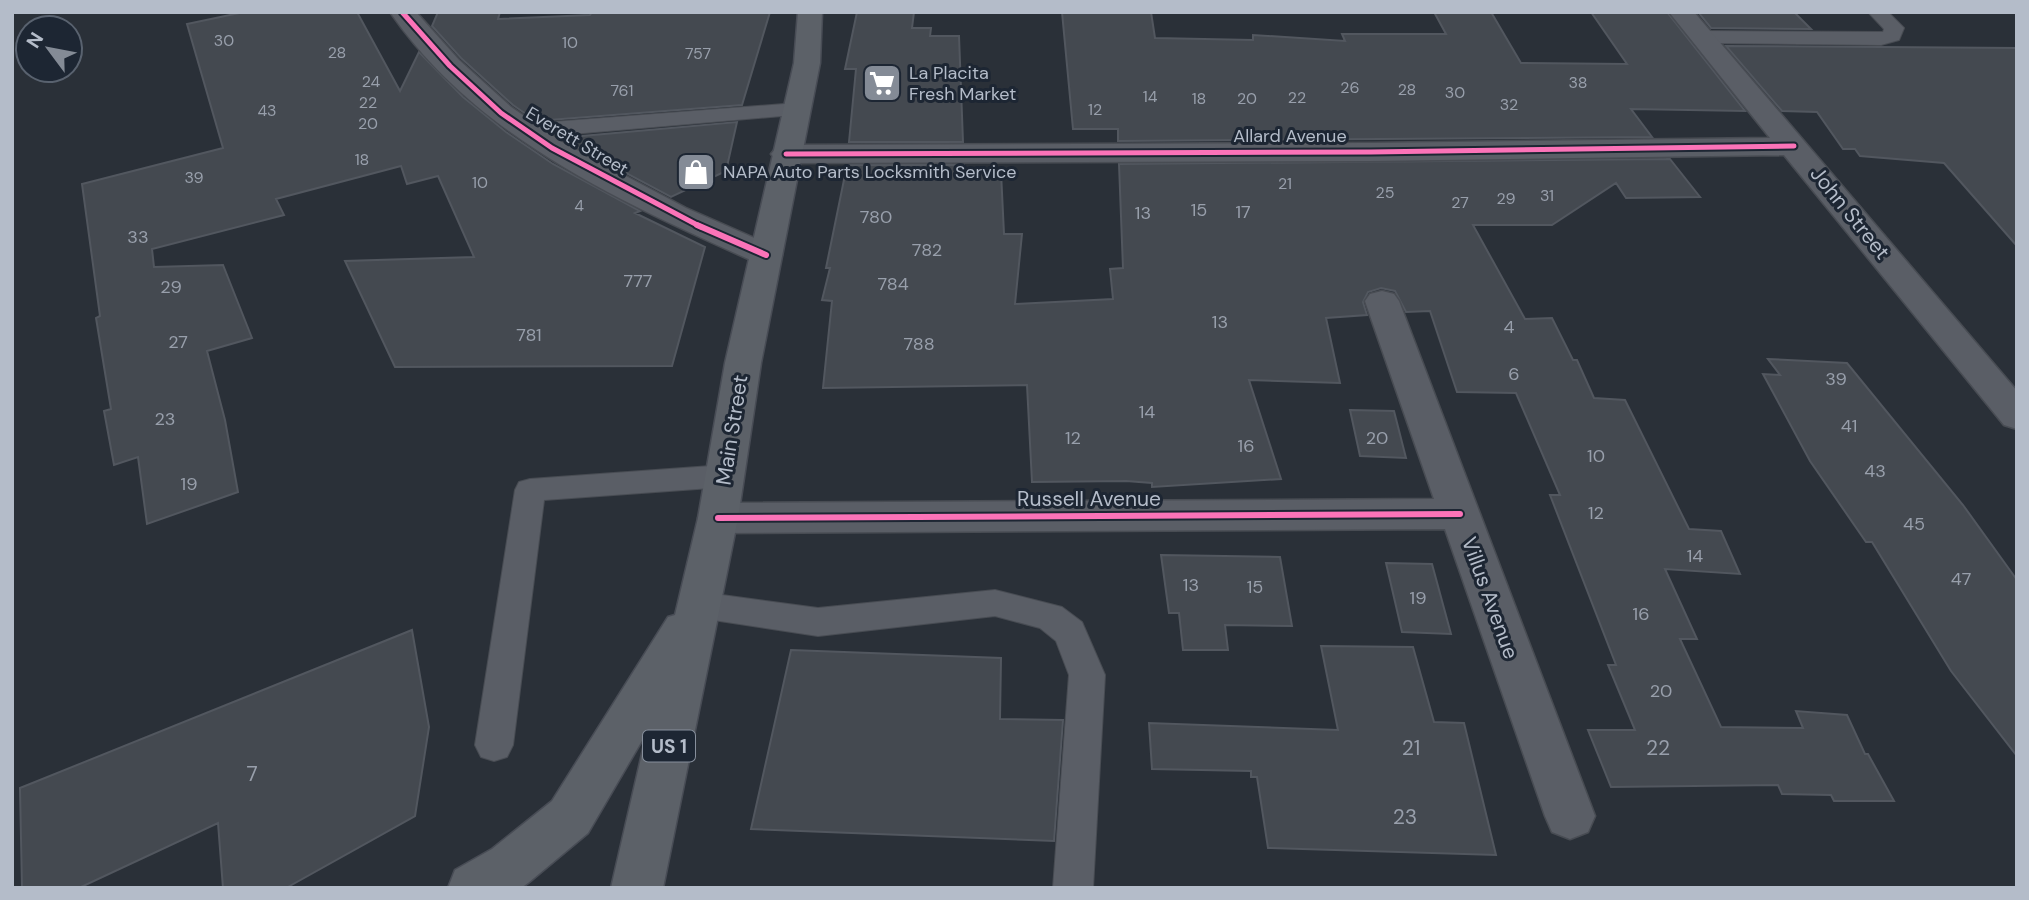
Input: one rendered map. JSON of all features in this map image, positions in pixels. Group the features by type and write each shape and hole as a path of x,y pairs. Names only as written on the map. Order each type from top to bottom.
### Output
{"main road":[{"name":"Main Street","path":"637,888 718,518 743,363 807,63 810,12"},
{"path":"474,888 510,866 570,817 700,605"}],"street":[{"name":"Everett Street","path":"402,12 450,66 500,113 526,131 675,215 766,255"},
{"name":"John Street","path":"1681,12 2017,416"},
{"name":"Allard Avenue","path":"786,154 1371,152 1794,146"},
{"name":"Villus Avenue","path":"1382,301 1570,816"},
{"name":"Russell Avenue","path":"718,518 1460,514"}],"lane":[{"path":"1702,37 1881,39 1892,36 1894,28 1877,12"},
{"path":"526,131 797,109"},
{"path":"494,746 530,490 725,476"},
{"path":"700,605 818,622 995,603 1050,617 1070,632 1087,675 1073,888"}],"building":[{"path":"244,12 357,12 400,91 419,52 463,97 506,132 553,164 640,211 635,213 705,247 672,366 395,367 345,261 474,257 438,176 407,184 401,166 276,199 284,215 152,249 154,267 223,265 252,338 207,351 225,420 238,492 147,524 138,457 114,465 104,411 111,409 96,318 100,316 82,184 223,148 187,24"},
{"path":"438,12 500,12 498,19 590,15 592,12 770,12 742,105 536,121 513,105 461,58 432,26"},
{"path":"857,12 914,12 912,28 931,28 930,36 959,36 963,142 849,142 856,69 845,69"},
{"path":"1062,12 1151,12 1155,38 1253,40 1253,35 1345,41 1342,34 1446,34 1434,12 1491,12 1521,63 1627,64 1591,12 1667,12 1745,111 1631,109 1652,137 1118,141 1118,129 1073,129"},
{"path":"1698,12 1794,12 1811,29 1711,28"},
{"path":"1726,46 2017,48 2017,246 1944,163 1860,156 1855,149 1843,149 1817,112 1782,111"},
{"path":"737,122 726,171 671,197 560,138"},
{"path":"1670,159 1700,197 1626,198 1616,183 1552,225 1473,225 1525,319 1552,318 1573,360 1577,360 1594,398 1625,400 1689,529 1721,531 1740,574 1665,569 1697,639 1680,639 1721,727 1803,728 1796,711 1847,715 1865,754 1868,754 1894,801 1834,801 1831,795 1782,794 1778,785 1611,787 1588,730 1635,730 1608,665 1616,665 1550,495 1560,495 1516,393 1457,392 1430,311 1406,312 1395,291 1381,288 1368,292 1363,302 1367,315 1326,318 1340,383 1249,380 1281,479 1152,487 1152,483 1126,481 1032,482 1027,385 823,388 832,301 822,300 847,165 964,165 964,172 1001,172 1004,234 1022,234 1015,304 1113,299 1110,269 1123,268 1119,164"},
{"path":"1768,359 1847,363 1963,505 2017,580 2017,756 1951,671 1872,542 1866,542 1810,461 1763,374 1780,375"},
{"path":"1350,410 1394,411 1406,458 1360,456"},
{"path":"1161,555 1280,557 1292,626 1225,625 1228,650 1183,650 1179,613 1169,613"},
{"path":"1386,563 1432,564 1451,634 1402,632"},
{"path":"412,630 429,727 415,816 286,888 223,888 218,823 79,888 22,888 20,788"},
{"path":"1321,646 1413,647 1434,722 1464,723 1496,855 1268,848 1257,777 1251,777 1251,771 1152,769 1149,723 1338,730"},
{"path":"791,650 1001,658 1000,719 1063,720 1054,841 751,829"}],"cycle path":[{"path":"402,12 450,66 501,113 552,148 675,215 766,255"},
{"path":"786,154 1371,152 1794,146"},
{"path":"718,518 1460,514"}],"place":[{"name":"La Placita Fresh Market","path":"882,83"},
{"name":"NAPA Auto Parts Locksmith Service","path":"696,172"}]}
